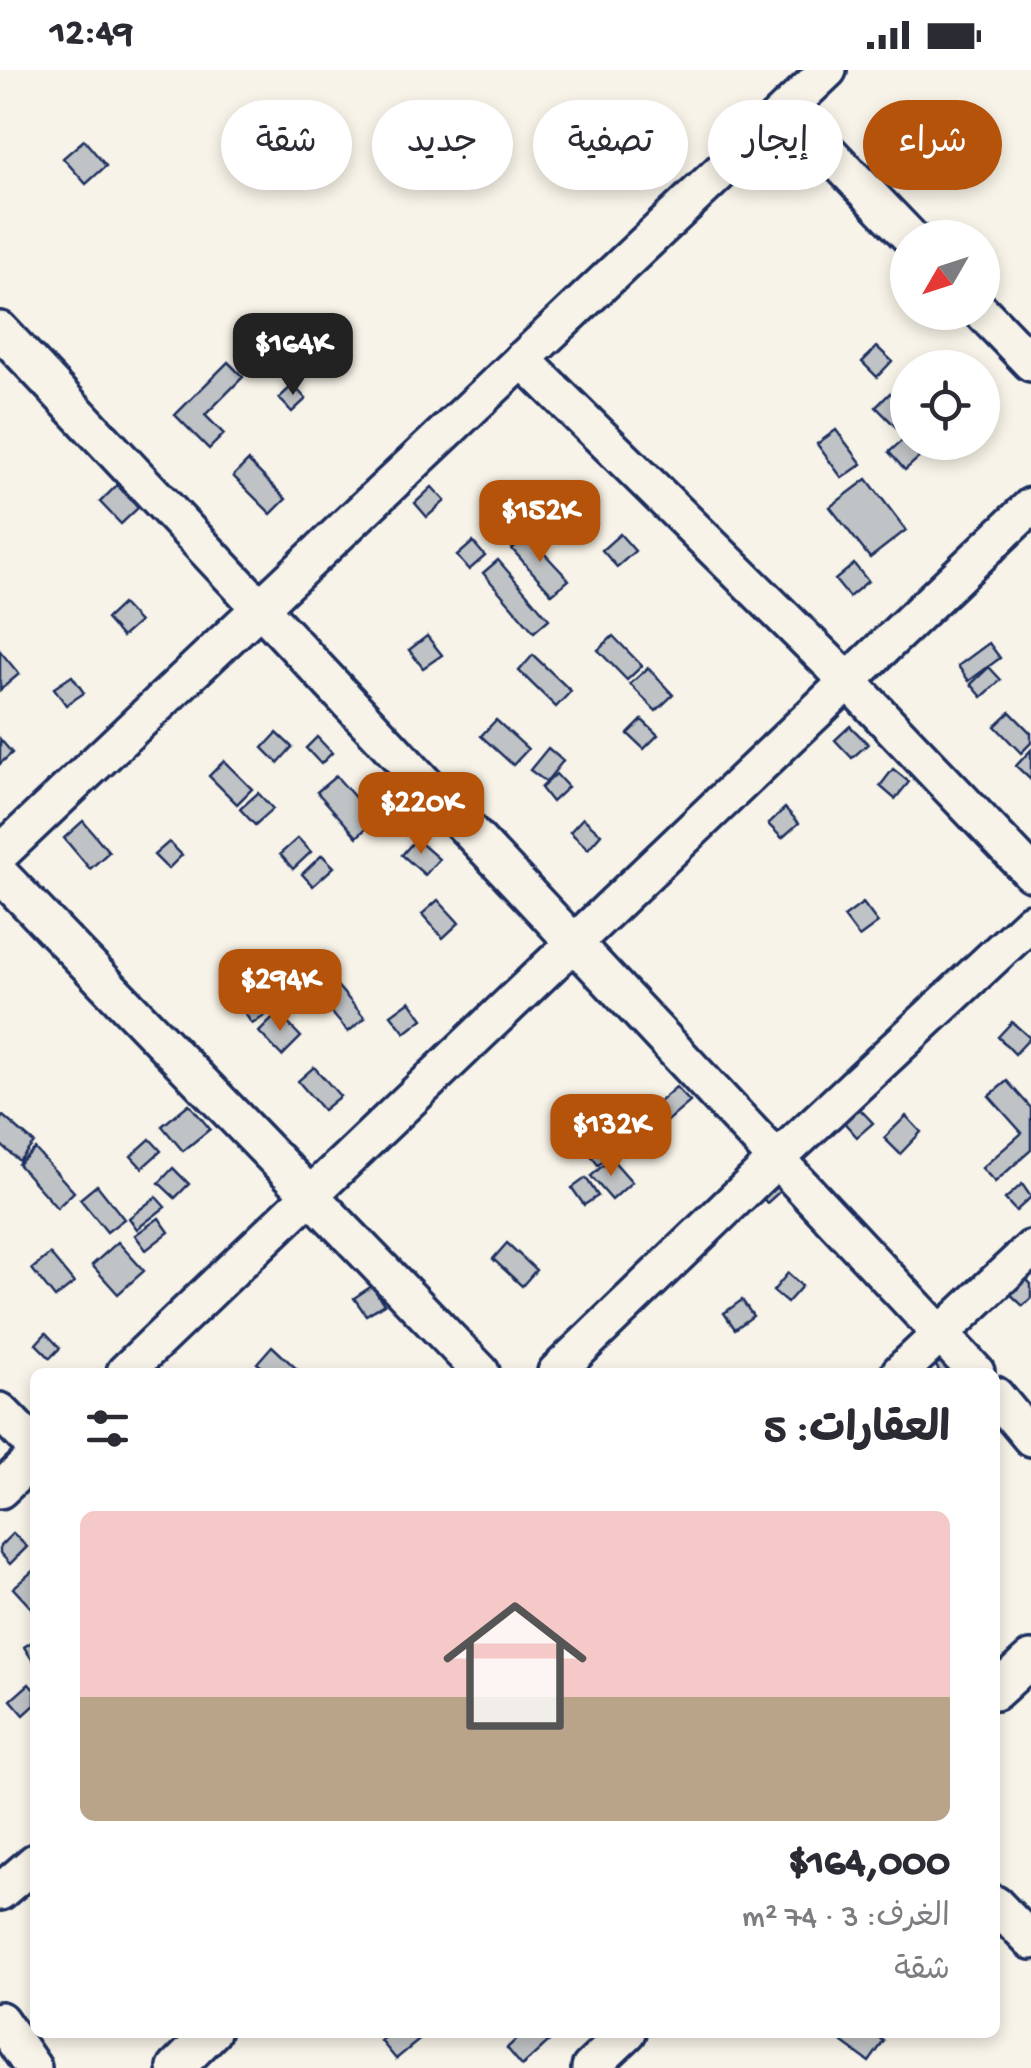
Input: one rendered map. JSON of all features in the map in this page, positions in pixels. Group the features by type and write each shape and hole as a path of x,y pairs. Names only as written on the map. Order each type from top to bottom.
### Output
{"street":[{"path":"796,100 828,70"},
{"path":"843,167 894,220"},
{"path":"0,854 708,183"},
{"path":"999,330 1031,363"},
{"path":"5,345 260,607 972,1368"},
{"path":"522,359 848,681 1031,873"},
{"path":"129,1368 1031,506"},
{"path":"0,874 477,1368"},
{"path":"560,1368 1031,922"},
{"path":"904,1368 1031,1249"},
{"path":"1000,1401 1031,1438"},
{"path":"0,1410 30,1442"},
{"path":"0,1490 30,1462"},
{"path":"1000,1687 1031,1659"},
{"path":"0,1892 30,1866"},
{"path":"1000,1909 1031,1941"},
{"path":"0,2020 33,2068"},
{"path":"176,2068 206,2038"}],"building":[{"path":"84,140 106,166 86,184 63,158"},
{"path":"877,347 890,359 877,377 862,362"},
{"path":"228,362 243,377 205,415 224,434 209,449 175,415"},
{"path":"293,385 306,399 292,412 279,398"},
{"path":"890,393 890,421 876,407"},
{"path":"836,430 862,464 842,478 817,444"},
{"path":"896,460 916,460 905,470"},
{"path":"248,461 286,499 271,514 233,476"},
{"path":"867,479 906,530 870,558 830,507"},
{"path":"117,485 138,508 121,524 100,502"},
{"path":"432,487 445,501 427,517 415,503"},
{"path":"620,534 635,551 617,567 602,550"},
{"path":"527,535 569,580 552,594 512,549"},
{"path":"473,542 485,556 469,570 457,556"},
{"path":"498,560 549,619 534,632 483,573"},
{"path":"854,564 868,581 849,597 835,580"},
{"path":"122,604 139,622 122,637 106,619"},
{"path":"427,636 442,655 423,668 409,650"},
{"path":"613,636 642,666 627,680 598,650"},
{"path":"989,643 1000,658 969,681 958,666"},
{"path":"0,651 19,674 0,690"},
{"path":"533,655 571,691 556,707 519,671"},
{"path":"989,667 1001,680 982,697 971,684"},
{"path":"648,668 673,695 656,711 630,684"},
{"path":"72,676 84,693 66,705 54,688"},
{"path":"1010,712 1031,733 1031,743 1021,753 995,726"},
{"path":"496,720 528,749 513,765 481,736"},
{"path":"642,720 658,735 644,749 628,734"},
{"path":"850,726 868,744 852,758 835,740"},
{"path":"277,733 292,747 278,763 263,748"},
{"path":"317,737 332,753 321,764 306,748"},
{"path":"0,739 12,753 0,764"},
{"path":"548,748 563,761 546,782 530,770"},
{"path":"1031,750 1031,780 1016,766"},
{"path":"224,761 252,789 237,804 209,776"},
{"path":"893,769 909,782 895,799 880,786"},
{"path":"556,774 568,787 552,802 541,788"},
{"path":"336,776 375,820 357,837 317,792"},
{"path":"258,793 273,809 255,825 240,809"},
{"path":"785,808 799,823 782,838 768,824"},
{"path":"583,818 601,834 588,849 570,832"},
{"path":"83,821 109,852 90,869 64,838"},
{"path":"298,838 311,852 293,869 280,854"},
{"path":"416,839 439,859 425,875 402,855"},
{"path":"169,842 182,855 168,869 154,855"},
{"path":"322,855 334,867 313,886 302,874"},
{"path":"438,900 459,923 443,938 422,914"},
{"path":"863,903 878,923 859,937 844,917"},
{"path":"327,974 365,1018 348,1032 311,988"},
{"path":"247,981 269,1013 252,1024 231,992"},
{"path":"410,1001 423,1019 405,1033 391,1015"},
{"path":"278,1013 301,1037 282,1056 259,1032"},
{"path":"1012,1022 1030,1038 1015,1054 998,1037"},
{"path":"314,1067 340,1096 323,1110 298,1081"},
{"path":"1007,1081 1031,1108 1031,1150 995,1182 982,1168 1022,1133 989,1096"},
{"path":"676,1087 690,1102 657,1130 644,1115"},
{"path":"600,1098 632,1140 598,1165 566,1123"},
{"path":"189,1104 210,1129 183,1151 162,1126"},
{"path":"856,1105 873,1123 857,1137 841,1119"},
{"path":"3,1116 34,1143 19,1161 0,1144"},
{"path":"906,1116 921,1132 900,1154 884,1138"},
{"path":"150,1139 161,1151 142,1168 131,1156"},
{"path":"35,1149 74,1192 57,1208 18,1164"},
{"path":"611,1158 632,1182 612,1200 591,1176"},
{"path":"173,1168 189,1184 175,1198 159,1183"},
{"path":"773,1171 786,1186 767,1203 754,1188"},
{"path":"586,1178 598,1196 584,1205 572,1188"},
{"path":"1022,1184 1031,1197 1016,1211 1005,1199"},
{"path":"97,1185 124,1219 107,1232 80,1199"},
{"path":"156,1197 165,1207 137,1229 129,1218"},
{"path":"159,1218 169,1232 146,1250 135,1235"},
{"path":"118,1242 144,1271 118,1294 92,1265"},
{"path":"507,1243 536,1270 522,1286 493,1259"},
{"path":"50,1254 74,1283 55,1298 32,1269"},
{"path":"788,1273 802,1286 787,1303 773,1291"},
{"path":"1023,1276 1031,1284 1031,1298 1023,1306 1007,1291"},
{"path":"372,1286 384,1304 366,1315 354,1298"},
{"path":"742,1300 753,1316 735,1329 724,1313"},
{"path":"46,1333 60,1348 50,1358 36,1344"},
{"path":"941,1344 957,1368 937,1368 927,1353"},
{"path":"272,1346 296,1368 263,1368 257,1363"},
{"path":"13,1533 27,1547 10,1564 0,1553 0,1546"},
{"path":"30,1573 30,1607 13,1588"},
{"path":"30,1685 30,1710 24,1715 11,1700"},
{"path":"385,2038 422,2038 396,2059 381,2041"},
{"path":"518,2038 552,2038 522,2066 507,2048"},
{"path":"846,2038 884,2041 869,2062 843,2043"}]}
